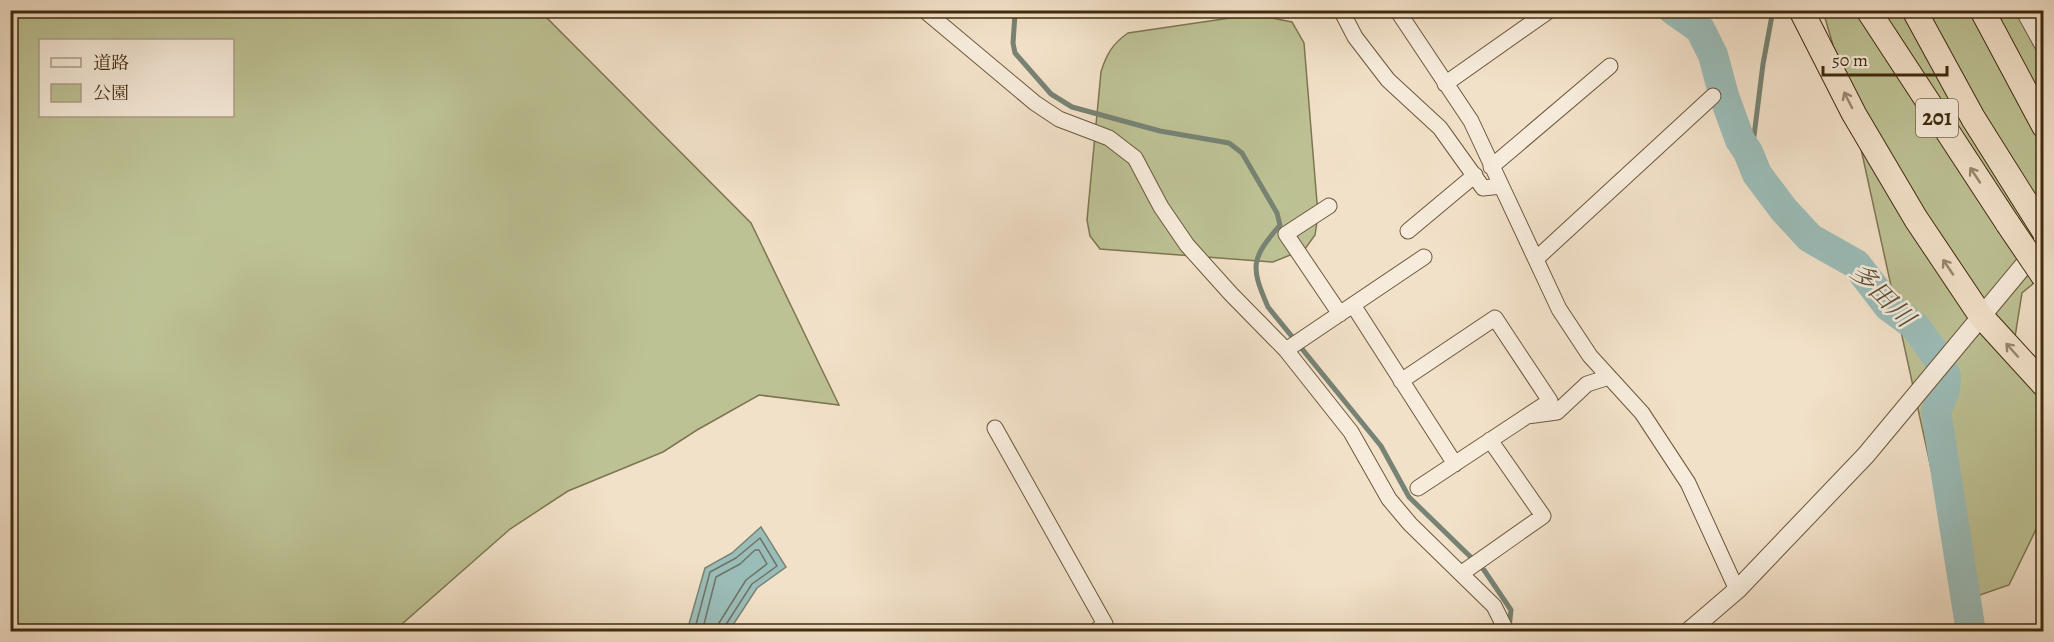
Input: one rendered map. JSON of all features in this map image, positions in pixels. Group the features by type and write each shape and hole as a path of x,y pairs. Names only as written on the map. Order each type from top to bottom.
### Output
{"highway":[{"path":"1801,10 1854,114 1910,209 1981,316 2043,385"},
{"name":"201","path":"1868,10 2043,277"},
{"name":"201","path":"1914,10 1973,118 2043,231"},
{"path":"1982,10 2043,126"}],"street":[{"path":"924,10 1043,108 1059,119 1109,138 1135,158 1161,207 1187,245 1286,350 1351,432 1389,499 1410,524 1494,606 1507,632"},
{"path":"1341,10 1355,37 1388,80 1440,128 1484,188 1501,186"},
{"path":"1397,10 1471,121 1559,309 1590,356 1642,413 1688,483 1737,591"},
{"path":"1445,84 1550,10"},
{"path":"2023,10 2038,34 2043,48"},
{"path":"1491,167 1610,66"},
{"path":"1536,259 1713,96"},
{"path":"1408,231 1475,175"},
{"path":"1329,206 1286,234 1340,314"},
{"path":"1688,632 1737,591 1866,455 2043,241"},
{"path":"1286,350 1424,257"},
{"path":"1353,305 1455,464"},
{"path":"1401,381 1494,318 1550,401 1418,488"},
{"path":"1527,416 1557,412 1587,384 1609,377"},
{"path":"995,428 1105,624 1094,632"},
{"path":"1462,573 1543,516 1490,441"}],"green space":[{"path":"10,11 540,11 751,223 839,405 759,395 663,452 568,491 510,529 394,631 11,631"},
{"path":"1823,11 2043,11 2043,277 2022,293 2015,337 2043,411 2043,515 2009,585 1980,595 1970,591 1945,532 1854,117"},
{"path":"1230,18 1272,18 1292,22 1304,43 1318,215 1315,235 1305,249 1273,262 1100,249 1090,236 1087,220 1101,72 1108,55 1114,45 1128,33"}],"water":[{"path":"761,527 786,567 757,588 729,631 687,631 705,568 732,553"}],"waterway":[{"path":"1011,10 1015,14 1013,43 1015,53 1051,94 1072,107 1160,131 1229,143 1242,153 1277,213 1280,225 1263,246 1256,263 1258,282 1268,307 1381,446 1409,497 1484,570 1511,610 1509,628"},
{"name":"多田川","path":"1673,10 1700,29 1713,55 1724,96 1740,140 1757,174 1784,210 1810,238 1856,264 1889,307 1915,326 1937,357 1946,376 1945,390 1936,411 1971,632"},
{"path":"1748,152 1754,136 1763,64 1773,10"}]}
